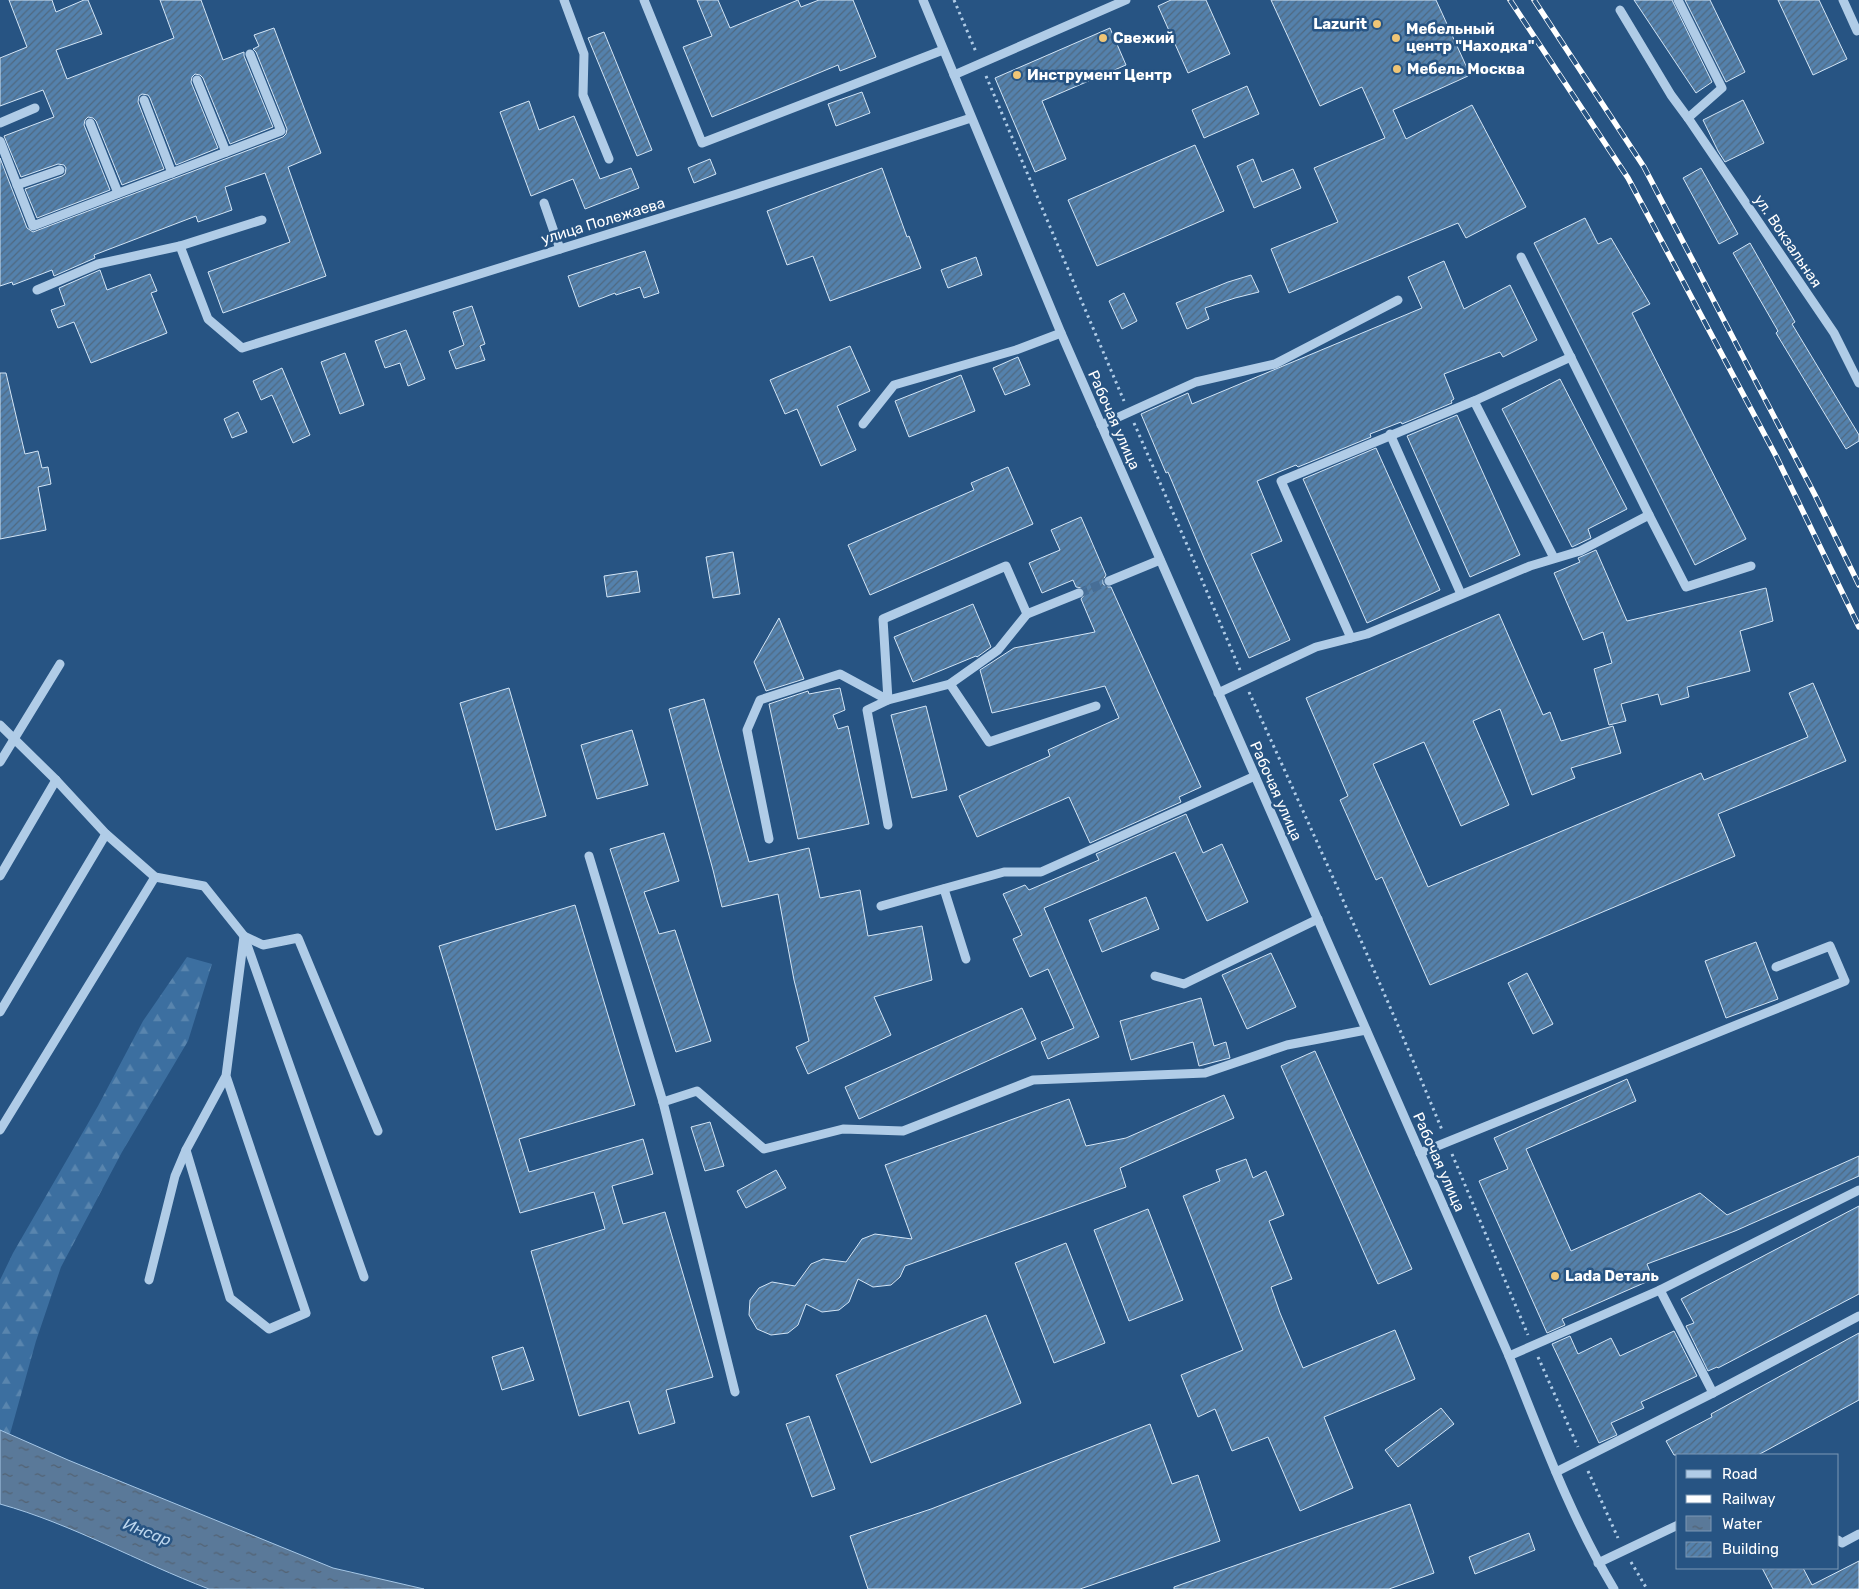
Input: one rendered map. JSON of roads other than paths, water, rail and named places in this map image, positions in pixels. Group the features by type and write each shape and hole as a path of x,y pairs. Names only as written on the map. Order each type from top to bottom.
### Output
{"street":[{"path":"564,0 584,54 584,95 610,158"},
{"path":"644,0 702,143 943,50"},
{"name":"Рабочая улица","path":"923,0 1061,333 1509,1356 1573,1514 1598,1563 1614,1589"},
{"path":"954,75 1126,0"},
{"path":"1678,0 1722,88 1688,118"},
{"path":"1843,0 1857,31"},
{"name":"ул. Вокзальная","path":"1620,10 1671,95 1834,334 1859,383"},
{"path":"0,141 33,226 281,131 250,54"},
{"path":"197,80 226,152"},
{"path":"144,100 172,173"},
{"path":"0,123 35,108"},
{"name":"улица Полежаева","path":"180,246 208,319 242,348 737,194 971,118"},
{"path":"90,123 118,193"},
{"path":"17,185 60,170"},
{"path":"544,203 560,249"},
{"path":"36,290 98,264 180,246 262,220"},
{"path":"1521,257 1686,587 1751,566"},
{"path":"1101,425 1196,382 1275,364 1398,300"},
{"path":"863,424 894,385 1016,350 1061,333"},
{"path":"1351,638 1281,481 1571,357"},
{"path":"1474,400 1554,558"},
{"path":"1390,434 1461,594"},
{"path":"1218,693 1316,647 1367,634 1530,566 1580,551 1649,515"},
{"path":"1109,581 1160,560"},
{"path":"888,700 883,619 1006,566 1027,614"},
{"path":"888,825 867,710 888,700 950,684 998,650 1027,614 1079,593"},
{"path":"0,762 60,664"},
{"path":"769,839 747,730 760,700 840,674 888,700"},
{"path":"950,684 989,742 1096,706"},
{"path":"0,725 56,780 106,834 155,877 204,886 244,936 364,1277"},
{"path":"881,906 1004,872 1041,872 1255,776"},
{"path":"0,876 56,780"},
{"path":"0,1012 106,834"},
{"path":"589,856 663,1102 735,1392"},
{"path":"0,1130 155,877"},
{"path":"944,889 966,959"},
{"path":"1155,976 1184,984 1318,919"},
{"path":"149,1280 175,1176 186,1150 226,1076 244,936"},
{"path":"244,936 263,945 298,938 378,1131"},
{"path":"1420,1153 1845,981 1830,946 1776,967"},
{"path":"663,1102 697,1091 764,1149 842,1130 902,1130 1033,1080 1205,1073 1287,1044 1366,1030"},
{"path":"186,1150 230,1298 268,1329 306,1314 226,1076"},
{"path":"1509,1356 1660,1290 1859,1190"},
{"path":"1660,1290 1713,1393"},
{"path":"1556,1472 1713,1393 1859,1316"},
{"path":"1598,1563 1676,1526"},
{"path":"1839,1540 1842,1542 1859,1534"}],"water":[{"name":"Инсар","path":"0,1430 68,1460 333,1568 424,1589 209,1589 53,1522 0,1504"}],"tunnel":[{"path":"1079,593 1109,581"}],"railway":[{"path":"1510,0 1628,178 1776,456 1859,627"},
{"path":"1534,0 1644,167 1815,495 1859,585"}],"place":[{"name":"Lazurit","path":"1377,24"},
{"name":"Свежий","path":"1103,38"},
{"name":"Мебельный центр \"Находка\"","path":"1396,38"},
{"name":"Мебель Москва","path":"1397,69"},
{"name":"Инструмент Центр","path":"1017,75"},
{"name":"Lada Dеталь","path":"1555,1276"}]}
